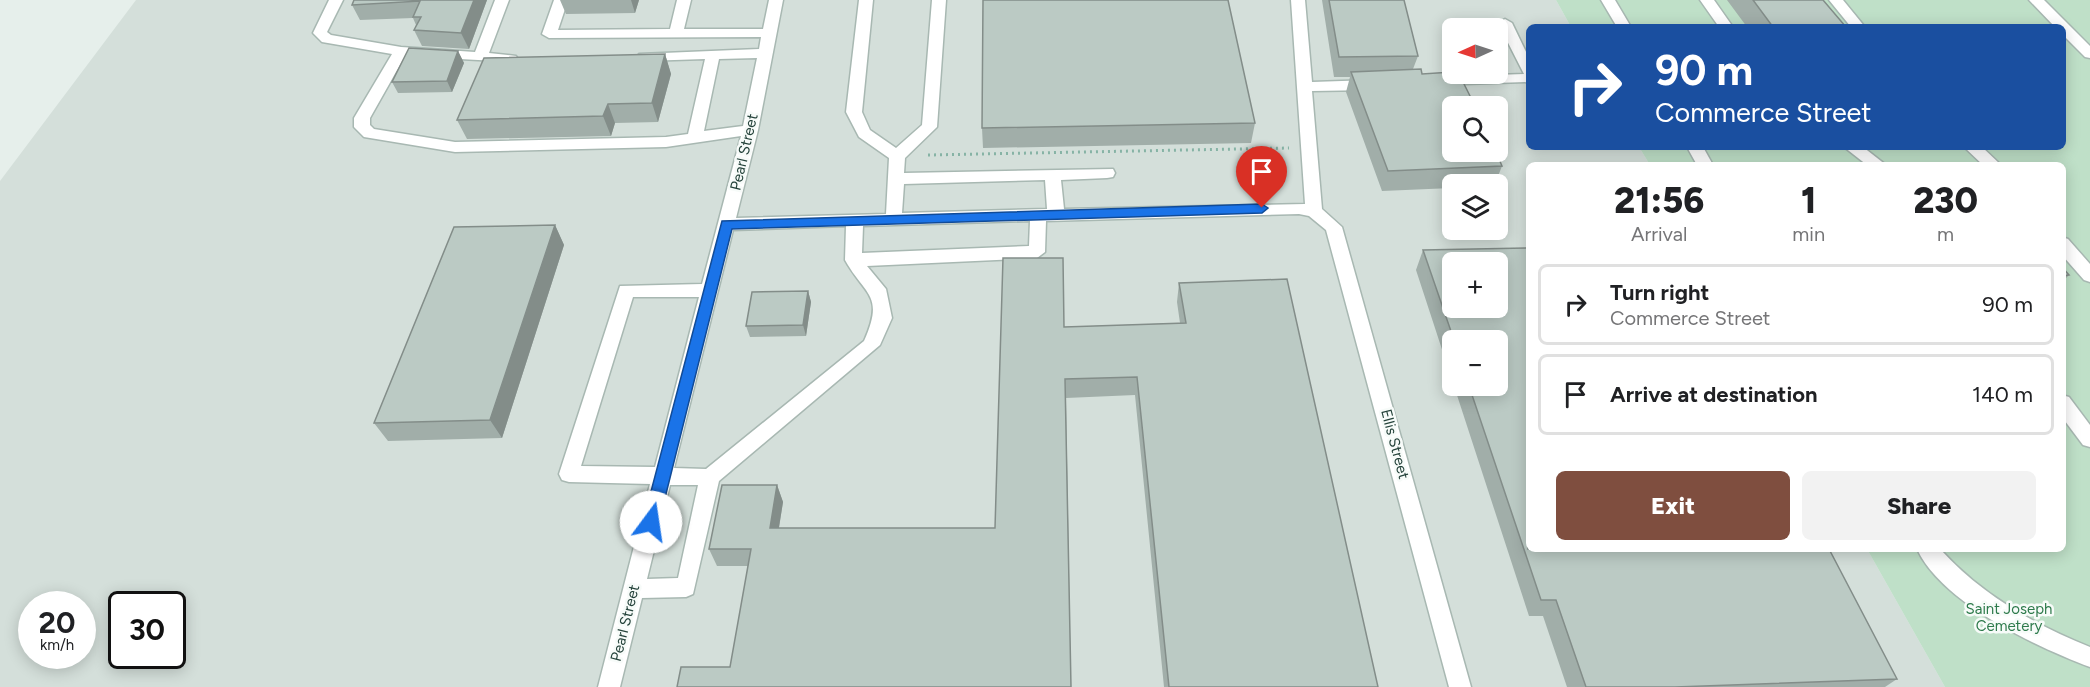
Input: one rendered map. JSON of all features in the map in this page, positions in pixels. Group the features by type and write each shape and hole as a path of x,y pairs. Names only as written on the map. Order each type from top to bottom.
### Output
{"street":[{"path":"336,0 320,33 327,39 401,51 524,59"},
{"path":"480,57 502,0"},
{"path":"561,0 549,34 769,33"},
{"path":"676,33 684,0"},
{"name":"Pearl Street","path":"609,687 727,225 750,130 776,0"},
{"path":"866,0 854,112 864,133 897,156"},
{"path":"894,220 897,156 929,127 939,0"},
{"path":"727,225 1299,208 1314,211 1298,0"},
{"path":"1608,0 1622,24"},
{"path":"1707,0 1724,24"},
{"path":"1836,0 1856,24"},
{"path":"2036,0 2060,24"},
{"path":"1508,29 1526,66"},
{"path":"2066,30 2090,54"},
{"path":"401,51 362,118 362,127 369,133 455,147 666,142 750,130"},
{"path":"624,58 765,53"},
{"path":"695,138 713,55"},
{"path":"1422,82 1526,78"},
{"path":"1305,87 1387,84"},
{"path":"1856,150 1874,162"},
{"path":"1976,150 1990,162"},
{"path":"896,179 1107,173"},
{"path":"1053,174 1056,215"},
{"name":"Ellis Street","path":"1314,211 1334,227 1460,687"},
{"path":"853,260 1037,252 1038,215"},
{"path":"634,589 686,587 710,477 871,345 883,318 877,289 853,260 855,222"},
{"path":"2066,248 2090,276"},
{"path":"709,290 626,291 569,474 710,477"},
{"path":"2066,407 2090,438"},
{"path":"1930,552 1944,569 1989,608 2043,640 2090,657"}],"path":[{"path":"897,156 1272,148"}],"shaded area":[{"path":"136,0 1556,0 1569,24 1526,24 1526,150 1641,150 1648,162 1526,162 1526,552 1869,552 1945,687 0,687 0,181"}],"green space":[{"name":"Saint Joseph Cemetery","path":"1556,0 2090,0 2090,687 1945,687 1869,552 2066,552 2066,162 1648,162 1641,150 2066,150 2066,24 1569,24"}],"building":[{"path":"354,0 474,0 461,33 414,30 421,17 413,17 420,1 352,5"},
{"path":"983,0 1228,0 1255,123 982,128"},
{"path":"1329,0 1404,0 1418,56 1339,57"},
{"path":"1753,0 1823,0 1843,24 1771,24"},
{"path":"409,48 458,51 447,81 392,82"},
{"path":"665,54 652,103 608,104 603,116 457,120 484,58"},
{"path":"1421,69 1422,74 1442,73 1442,84 1464,84 1470,96 1442,96 1442,162 1500,162 1502,166 1388,171 1351,72"},
{"path":"555,225 490,420 374,423 454,227"},
{"path":"1526,248 1526,552 1831,552 1897,679 1675,687 1586,687 1556,600 1541,600 1472,396 1508,396 1508,330 1451,330 1446,318 1508,318 1508,252 1442,252 1442,305 1423,250"},
{"path":"1003,258 1063,258 1064,327 1186,323 1179,283 1287,279 1378,687 1169,687 1137,377 1065,379 1071,687 677,687 681,667 730,667 751,549 709,549 722,485 777,485 770,528 995,528"},
{"path":"808,291 803,325 746,326 752,292"}],"route":[{"path":"651,522 727,225 1262,208"}]}
